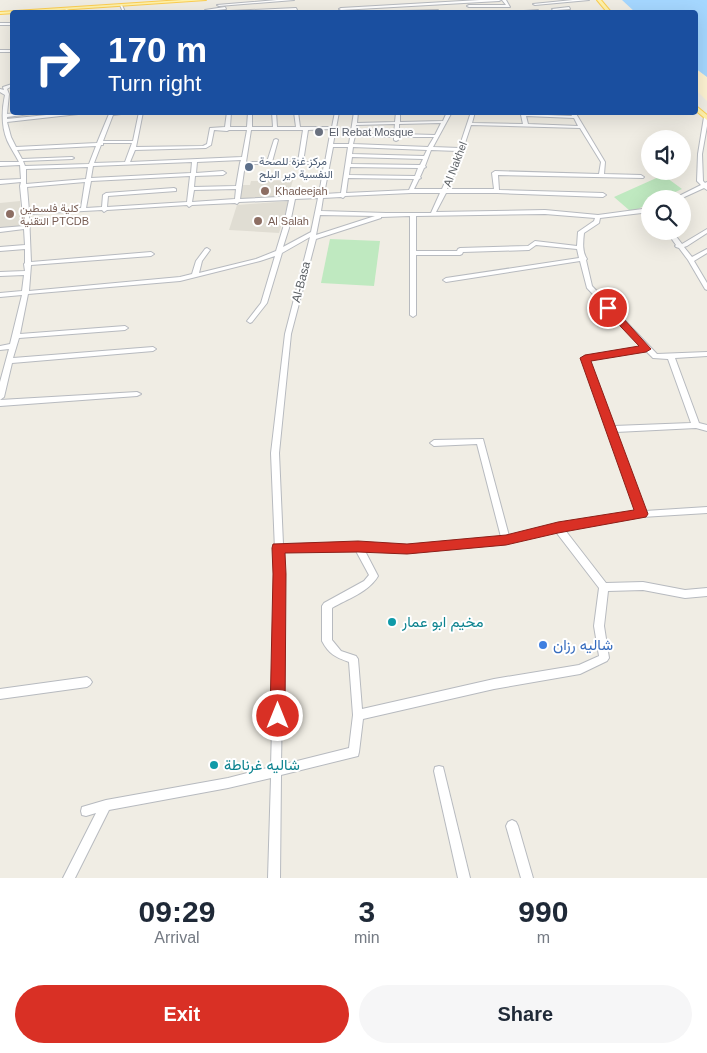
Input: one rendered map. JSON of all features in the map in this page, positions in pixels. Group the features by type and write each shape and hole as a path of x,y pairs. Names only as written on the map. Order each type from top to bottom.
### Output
{"main road":[{"path":"42,10 206,0"},
{"path":"48,10 143,2 214,0"},
{"path":"599,0 607,10"}],"street":[{"path":"219,5 292,0"},
{"path":"415,10 478,0 499,0"},
{"path":"492,0 499,6"},
{"path":"341,9 509,6 504,0"},
{"path":"533,2 562,3 562,1 587,0"},
{"path":"295,10 299,3"},
{"path":"562,3 569,8"},
{"path":"121,6 123,10"},
{"path":"216,10 254,6"},
{"path":"555,10 569,8"},
{"path":"0,396 1,384 10,361 25,293 28,247 22,164 15,148 10,142 5,119 9,103 2,89"},
{"path":"5,119 27,115"},
{"path":"5,119 56,115"},
{"path":"83,210 91,164 111,115"},
{"path":"128,162 133,150 140,115"},
{"path":"227,130 229,115"},
{"path":"237,202 242,160 250,129 250,115"},
{"path":"274,115 275,128"},
{"path":"296,115 298,128"},
{"name":"Al-Basa","path":"274,878 280,574 276,452 288,334 313,236 336,115"},
{"path":"343,196 356,115"},
{"path":"396,147 398,115"},
{"path":"411,191 423,168 430,148 448,115"},
{"name":"Al Nakhel","path":"433,214 462,150 472,115"},
{"path":"526,125 522,116 574,115 602,162 601,175"},
{"path":"706,185 700,181 700,154 707,118"},
{"path":"355,124 444,122"},
{"path":"470,124 580,126"},
{"path":"300,163 306,128"},
{"path":"133,150 204,148 208,145 212,129 334,128"},
{"path":"352,135 436,136"},
{"path":"269,163 276,140"},
{"path":"15,148 135,142"},
{"path":"331,145 462,150"},
{"path":"349,155 426,158"},
{"path":"400,166 402,157"},
{"path":"22,164 72,158"},
{"path":"0,164 91,164 195,160 328,163"},
{"path":"189,205 195,160"},
{"path":"347,165 423,168"},
{"path":"497,191 495,172 641,177"},
{"path":"0,182 23,183 223,173"},
{"path":"347,176 418,178"},
{"path":"691,192 706,185"},
{"path":"191,189 238,187"},
{"path":"104,210 106,195 174,190"},
{"path":"26,213 411,191 497,191 604,195"},
{"path":"250,321 260,311 264,303 277,253 286,228 292,199"},
{"path":"318,213 386,215 545,212 598,217 641,211"},
{"path":"413,214 413,315"},
{"path":"0,295 168,282 277,253 313,236 386,215"},
{"path":"598,217 597,222 581,232 580,248 590,287 646,349 655,356 670,358 686,354 707,354"},
{"path":"0,230 27,227"},
{"path":"678,246 685,245 707,231"},
{"path":"674,240 691,260 707,288"},
{"path":"414,252 460,252 460,250 529,248 534,243 580,248"},
{"path":"0,249 28,247"},
{"path":"195,276 200,261 207,250"},
{"path":"691,260 707,251"},
{"path":"27,264 152,254"},
{"path":"446,280 584,259"},
{"path":"0,274 27,273"},
{"path":"15,336 125,328"},
{"path":"0,348 13,346"},
{"path":"10,361 153,349"},
{"path":"642,514 585,358 646,349"},
{"path":"670,358 696,425"},
{"path":"0,404 137,394"},
{"path":"612,429 696,425 707,428"},
{"path":"434,444 480,441 506,540"},
{"path":"278,548 358,547 407,549 506,540 558,528 642,514 707,510"},
{"path":"358,715 494,684 580,669 604,658 599,626 604,587 558,528"},
{"path":"86,811 106,805 228,784 354,752 358,715 353,658 338,654 327,642 327,606 367,584 374,576 358,547"},
{"path":"604,587 643,586 684,594 707,592"},
{"path":"0,694 87,682"},
{"path":"439,771 464,878"},
{"path":"69,878 106,805"},
{"path":"512,826 527,878"}],"shaded area":[{"name":"Khadeejah","path":"293,180 288,197 239,200 241,185 250,185 251,181"},
{"name":"كلية فلسطين التقنية PTCDB","path":"20,201 20,226 0,228 0,203"},
{"name":"Al Salah","path":"289,201 279,233 229,230 237,205"}],"green space":[{"path":"652,180 670,180 682,189 641,190 641,208 636,210 629,210 614,197"},
{"path":"330,239 380,241 374,286 321,283"}],"sand":[{"path":"698,70 707,77 707,101 698,92"}],"water":[{"path":"622,0 707,0 707,77 698,70 698,10 633,10"}],"place":[{"name":"El Rebat Mosque","path":"319,132"},
{"name":"مركز غزة للصحة النفسية دير البلح","path":"249,167"},
{"name":"Khadeejah","path":"265,191"},
{"name":"كلية فلسطين التقنية PTCDB","path":"10,214"},
{"name":"Al Salah","path":"258,221"},
{"name":"مخيم ابو عمار","path":"392,622"},
{"name":"شاليه رزان","path":"543,645"},
{"name":"شاليه غرناطة","path":"214,765"}],"route":[{"path":"278,716 280,574 278,548 358,547 407,549 506,540 558,528 642,514 585,358 646,349 608,308"}]}
